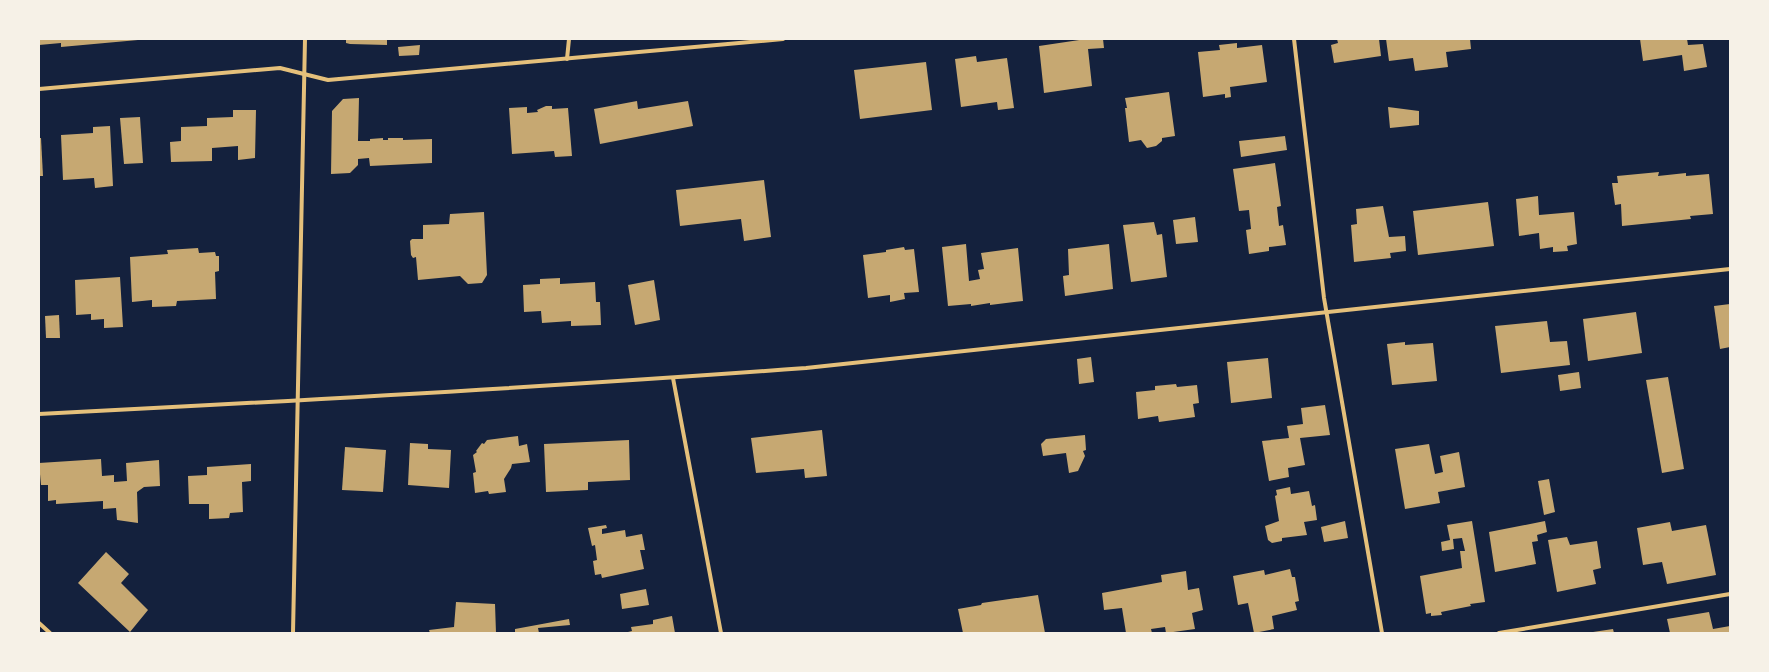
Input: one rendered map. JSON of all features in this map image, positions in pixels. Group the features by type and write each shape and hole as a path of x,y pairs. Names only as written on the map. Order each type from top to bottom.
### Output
{"street":[{"path":"293,633 305,39"},
{"path":"567,59 569,39"},
{"path":"39,89 280,68 328,80 783,39"},
{"path":"1294,39 1327,311 1382,633"},
{"path":"39,414 297,401 672,378 806,368 1730,269"},
{"path":"672,378 721,633"},
{"path":"1499,633 1730,594"},
{"path":"39,623 50,633"}],"building":[{"path":"39,39 138,40 61,47 61,43 39,45"},
{"path":"346,39 387,39 387,45 350,44 346,43"},
{"path":"1086,39 1103,39 1104,48 1088,49 1092,86 1044,93 1039,46"},
{"path":"1337,39 1379,39 1381,56 1334,63 1331,45 1338,43"},
{"path":"1386,39 1470,39 1471,49 1446,52 1448,67 1415,71 1413,58 1389,61"},
{"path":"1640,39 1687,39 1688,45 1703,44 1707,67 1684,71 1682,55 1643,61"},
{"path":"1237,43 1237,48 1262,45 1267,82 1230,87 1231,97 1225,98 1225,94 1203,97 1198,52 1220,50 1219,45"},
{"path":"420,45 419,55 399,56 398,47"},
{"path":"976,56 977,62 1007,58 1014,108 998,110 997,102 961,107 955,59"},
{"path":"926,62 932,110 860,119 854,70"},
{"path":"1169,92 1175,136 1162,138 1162,141 1156,146 1147,148 1141,140 1129,142 1125,98"},
{"path":"359,98 358,141 370,141 370,139 383,138 383,140 388,140 388,138 403,138 403,140 432,139 432,163 370,166 369,158 358,159 358,165 350,173 331,174 332,111 343,99"},
{"path":"637,101 638,109 688,101 693,126 600,144 594,109"},
{"path":"546,106 552,106 552,109 568,108 572,156 555,157 554,151 512,154 509,108 527,107 527,113 538,112 537,110"},
{"path":"1388,107 1419,111 1419,125 1390,128"},
{"path":"233,110 256,110 255,158 238,160 238,146 212,148 212,161 171,162 170,142 181,141 181,127 207,126 207,118 233,117"},
{"path":"140,117 143,163 124,164 120,118"},
{"path":"110,126 113,186 95,188 94,178 63,180 61,135 93,133 93,127"},
{"path":"1285,136 1287,150 1241,157 1239,141"},
{"path":"39,138 41,138 43,176 39,176"},
{"path":"1275,163 1281,206 1277,207 1279,226 1283,225 1286,245 1269,247 1269,251 1249,254 1246,230 1251,229 1249,210 1239,211 1233,169"},
{"path":"1659,172 1658,176 1686,173 1686,176 1709,174 1713,214 1690,216 1691,219 1622,226 1621,204 1615,205 1612,183 1618,183 1617,176"},
{"path":"764,180 771,237 744,241 741,219 680,226 676,190"},
{"path":"1538,196 1539,215 1574,212 1577,244 1567,246 1568,251 1553,252 1553,247 1540,249 1539,233 1519,236 1516,199"},
{"path":"1488,202 1494,246 1418,255 1413,211"},
{"path":"1383,206 1389,237 1405,236 1406,251 1390,253 1391,258 1354,262 1351,225 1357,224 1356,209"},
{"path":"484,212 487,275 482,283 468,284 460,276 418,280 416,257 413,258 411,255 410,241 412,239 423,239 423,225 449,224 450,214"},
{"path":"1195,217 1198,242 1176,244 1173,220"},
{"path":"1154,222 1157,235 1162,234 1167,277 1131,282 1123,225"},
{"path":"966,244 969,281 980,279 978,270 984,269 981,253 1018,248 1023,301 990,305 990,303 971,306 971,304 948,306 942,247"},
{"path":"1109,244 1113,289 1065,296 1063,276 1069,275 1068,249"},
{"path":"904,247 905,250 914,249 919,292 904,293 905,299 890,302 890,295 868,298 863,255 886,252 886,250"},
{"path":"198,248 199,253 215,252 216,256 219,256 219,271 215,272 216,299 177,301 176,306 152,307 152,300 132,302 130,257 168,254 167,250"},
{"path":"120,277 123,327 104,328 104,319 91,320 91,314 76,315 75,280"},
{"path":"560,278 560,284 595,282 596,302 600,302 601,325 571,326 571,321 542,323 541,311 524,312 523,285 540,284 540,279"},
{"path":"654,280 660,320 635,325 628,285"},
{"path":"1730,304 1730,347 1720,349 1714,306"},
{"path":"1636,312 1642,353 1588,361 1583,319"},
{"path":"59,315 60,338 46,338 45,316"},
{"path":"1547,321 1550,342 1567,341 1570,365 1501,373 1495,326"},
{"path":"1405,342 1405,345 1433,343 1437,381 1392,385 1387,344"},
{"path":"1091,357 1094,382 1079,384 1077,359"},
{"path":"1268,358 1272,398 1231,403 1227,362"},
{"path":"1579,372 1581,388 1560,391 1558,375"},
{"path":"1668,377 1684,469 1662,473 1646,380"},
{"path":"1176,384 1177,387 1197,385 1199,403 1193,404 1195,417 1159,422 1158,416 1138,419 1136,392 1155,390 1155,386"},
{"path":"1325,405 1330,435 1300,438 1305,465 1288,468 1289,477 1269,481 1262,441 1289,438 1287,426 1303,424 1301,408"},
{"path":"822,430 827,476 805,478 804,469 756,473 751,438"},
{"path":"1085,435 1086,450 1083,451 1085,456 1078,471 1069,473 1066,453 1043,456 1041,444 1046,439"},
{"path":"518,436 519,446 527,444 530,462 512,464 504,479 506,492 489,494 488,491 475,493 473,473 476,472 473,455 477,452 476,451 482,443 484,444 487,440"},
{"path":"629,440 630,480 588,482 588,490 546,492 544,444"},
{"path":"410,443 428,444 428,449 451,450 449,488 408,485"},
{"path":"1429,444 1435,474 1443,472 1440,456 1459,452 1465,487 1438,492 1440,503 1405,509 1395,449"},
{"path":"345,447 386,450 383,492 342,490"},
{"path":"101,459 102,476 114,475 114,482 127,481 126,463 159,460 160,486 144,487 137,492 138,523 117,520 116,508 103,509 103,501 56,504 56,500 48,501 48,485 41,485 39,463"},
{"path":"251,464 251,481 242,482 243,512 230,513 229,518 209,519 209,504 189,504 188,476 207,475 207,467"},
{"path":"1549,479 1555,512 1544,515 1538,481"},
{"path":"1290,487 1291,494 1309,491 1312,506 1315,505 1317,520 1304,522 1307,535 1282,538 1282,541 1272,543 1268,540 1265,526 1279,521 1275,496 1277,495 1276,490"},
{"path":"1345,521 1348,538 1324,542 1321,527"},
{"path":"1472,521 1485,602 1470,604 1471,606 1441,612 1442,615 1431,616 1431,613 1426,614 1420,576 1462,568 1460,551 1465,551 1462,538 1453,539 1454,549 1442,551 1441,542 1450,540 1447,525"},
{"path":"1545,521 1547,532 1537,535 1538,541 1532,542 1536,564 1495,572 1489,532"},
{"path":"1670,522 1672,531 1706,525 1716,575 1667,584 1662,562 1643,565 1637,528"},
{"path":"606,525 607,528 602,529 602,534 625,530 626,537 642,534 645,550 640,550 644,569 602,578 601,574 595,575 593,561 597,560 595,545 592,546 588,528"},
{"path":"1567,537 1570,545 1597,541 1601,568 1593,570 1596,584 1557,592 1548,540"},
{"path":"106,552 129,574 121,583 148,610 130,632 78,583"},
{"path":"1290,569 1292,577 1295,577 1299,601 1295,602 1297,610 1272,616 1274,629 1254,633 1248,603 1238,605 1233,576 1264,570 1265,575"},
{"path":"1186,571 1188,590 1199,588 1203,610 1192,613 1195,629 1166,633 1165,627 1151,629 1152,633 1126,633 1122,608 1104,610 1102,593 1162,582 1161,575"},
{"path":"646,589 649,605 622,609 620,594"},
{"path":"1038,595 1045,633 963,633 958,609 981,605 982,603"},
{"path":"456,602 495,604 496,633 430,633 429,630 454,627"},
{"path":"1709,612 1713,629 1730,626 1730,633 1670,633 1667,619"},
{"path":"672,616 675,633 624,633 632,631 631,627 653,624 653,620"},
{"path":"569,619 570,625 538,628 539,633 515,633 515,629"},
{"path":"1613,629 1614,633 1593,633 1593,632"}]}
